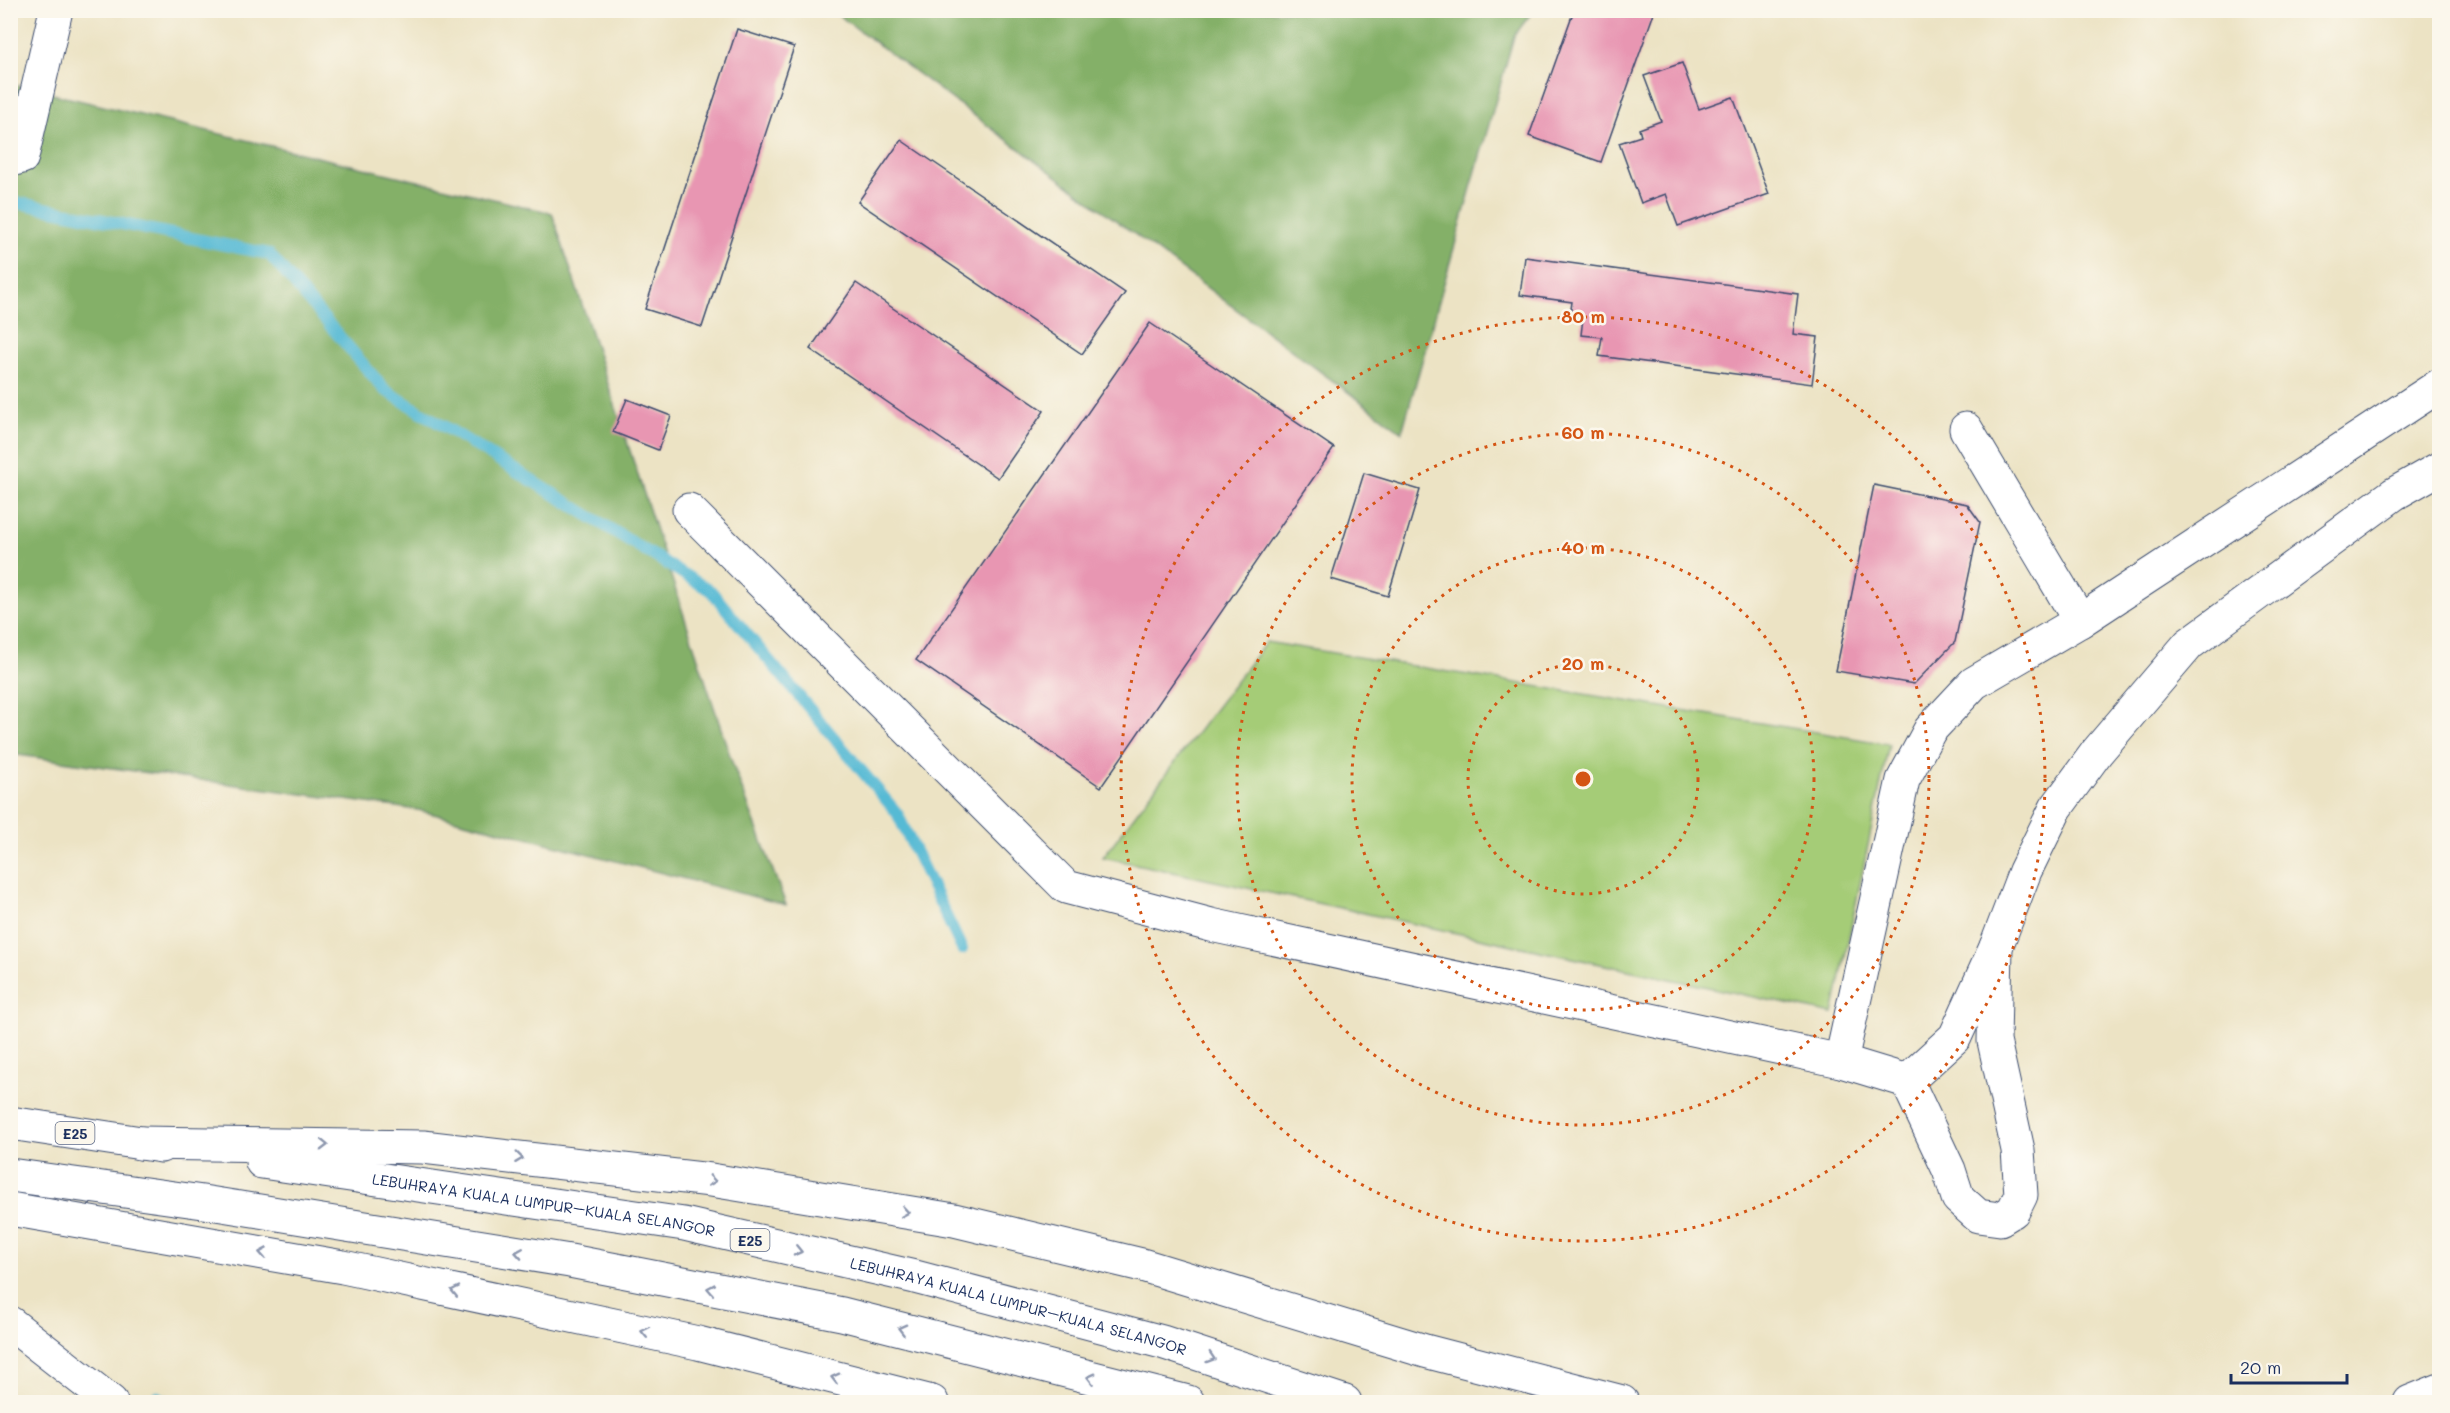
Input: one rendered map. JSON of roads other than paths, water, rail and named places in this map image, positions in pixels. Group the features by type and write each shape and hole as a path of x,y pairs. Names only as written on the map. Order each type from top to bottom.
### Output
{"main road":[{"path":"10,160 22,157 56,10"},
{"path":"1841,1061 1903,780 1930,730 1974,683 2080,621 2439,385"},
{"path":"1966,429 2080,621"},
{"path":"1907,1082 1955,1037 1996,947 2025,871 2056,808 2097,752 2189,644 2394,494 2439,468"},
{"path":"689,510 1066,887 1211,925 1841,1061 1907,1082 1949,1170 1959,1198 1978,1216 2000,1219 2013,1211 2021,1195 2019,1162 1994,1041 1996,947"},
{"name":"LEBUHRAYA KUALA LUMPUR–KUALA SELANGOR","path":"10,1123 684,1224 915,1277 1162,1342 1345,1402"},
{"path":"140,1143 423,1147 711,1180 954,1220 1142,1265 1425,1351 1622,1402"},
{"path":"10,1175 215,1204 570,1261 842,1314 1188,1402"},
{"path":"10,1209 343,1267 698,1343 932,1402"},
{"path":"10,1323 111,1402"},
{"path":"2410,1402 2439,1390"}],"waterway":[{"path":"10,201 269,254 385,390 711,591 897,813 962,949"},
{"path":"158,1397 167,1402"}]}
